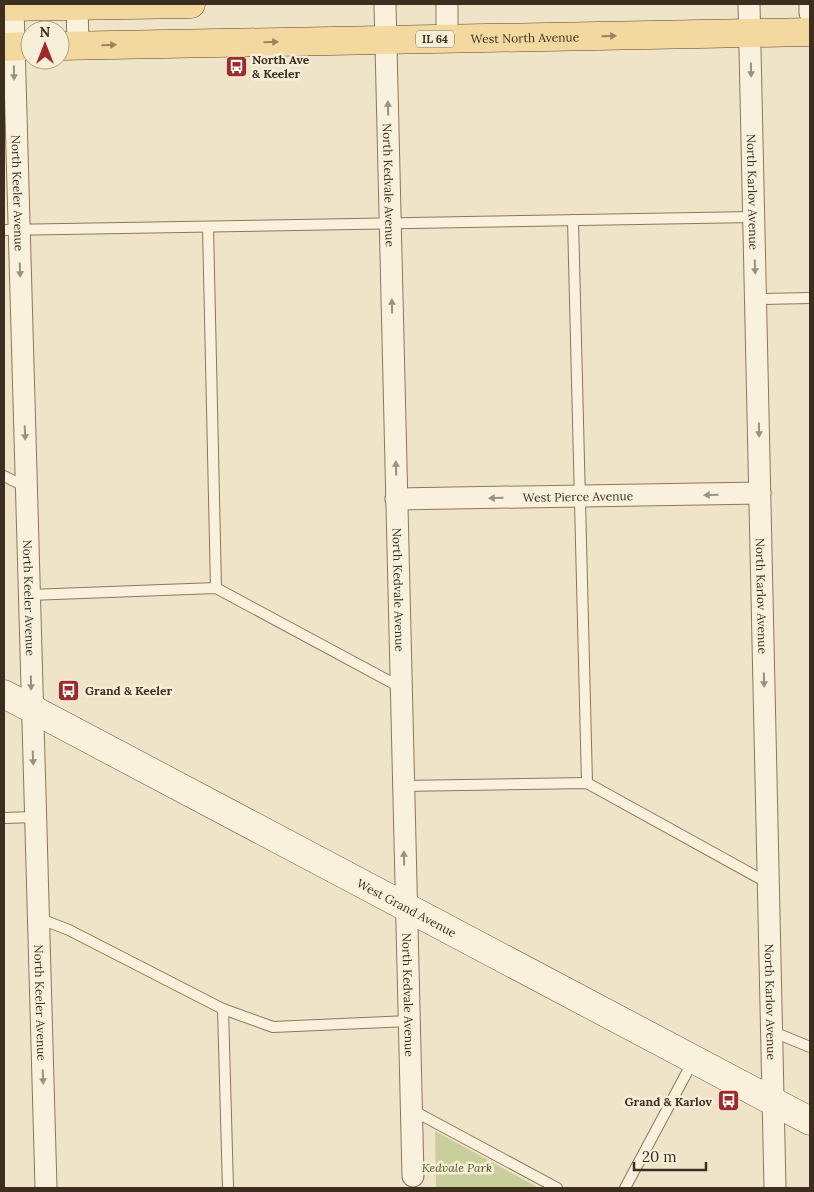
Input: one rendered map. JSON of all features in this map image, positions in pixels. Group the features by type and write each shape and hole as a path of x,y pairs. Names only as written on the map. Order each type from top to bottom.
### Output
{"main road":[{"path":"8,7 191,4"},
{"name":"West North Avenue","path":"70,46 810,32"},
{"name":"West Grand Avenue","path":"4,694 810,1121"}],"street":[{"name":"North Kedvale Avenue","path":"385,4 402,786 413,1176"},
{"path":"446,4 447,39"},
{"name":"North Karlov Avenue","path":"750,4 775,1188"},
{"path":"810,4 810,13"},
{"path":"70,41 77,5"},
{"name":"North Keeler Avenue","path":"8,7 16,46 11,230 26,487 46,1188"},
{"name":"West Pierce Avenue","path":"396,499 760,493"}],"lane":[{"path":"11,230 754,216"},
{"path":"573,220 587,783"},
{"path":"208,226 216,588"},
{"path":"756,299 810,298"},
{"path":"4,476 26,487"},
{"path":"29,595 216,588 400,687"},
{"path":"402,786 587,783 768,883"},
{"path":"4,818 35,817"},
{"path":"38,918 69,930 224,1009 273,1027 409,1021"},
{"path":"224,1009 228,1188"},
{"path":"771,1031 810,1047"},
{"path":"624,1188 694,1060"},
{"path":"411,1110 557,1188"}],"green space":[{"name":"Kedvale Park","path":"435,1131 539,1188 436,1188"}],"place":[{"name":"North Ave & Keeler","path":"236,66"},
{"name":"Grand & Keeler","path":"69,690"},
{"name":"Grand & Karlov","path":"728,1101"}]}
